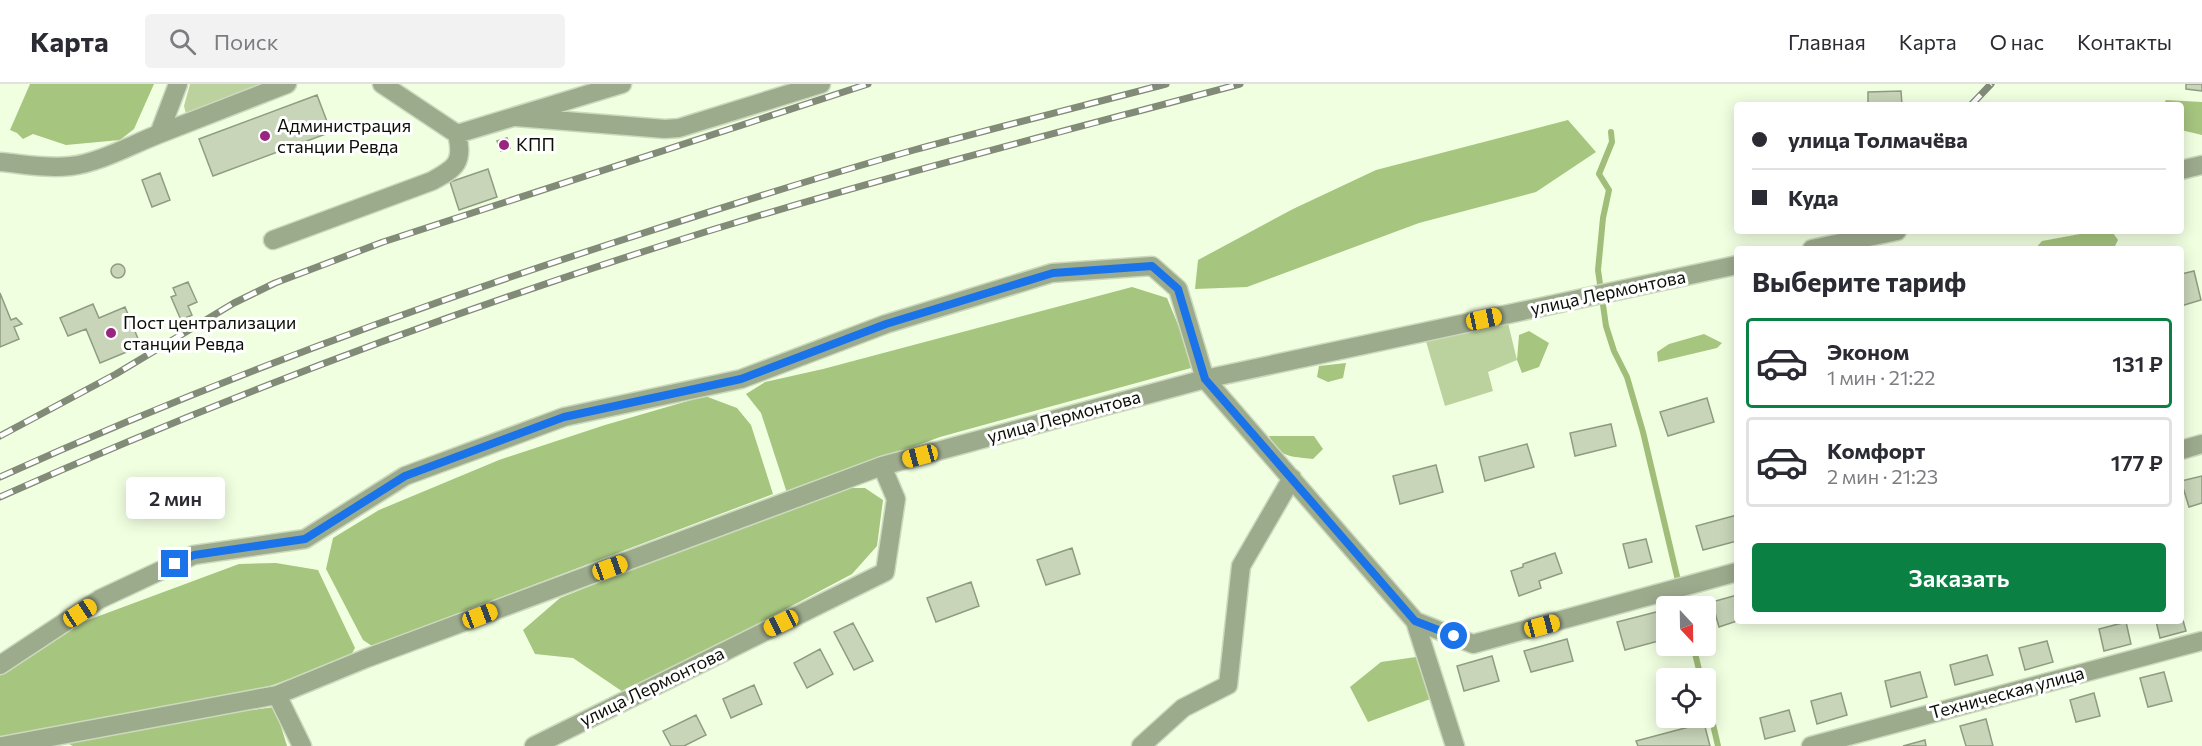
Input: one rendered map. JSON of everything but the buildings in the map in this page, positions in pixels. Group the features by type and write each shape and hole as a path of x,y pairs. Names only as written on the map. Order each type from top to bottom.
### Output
{"street":[{"path":"159,134 178,84"},
{"path":"0,162 56,167 88,163 286,84"},
{"path":"273,240 432,181 449,171 458,161 461,150 457,134 382,84"},
{"path":"457,134 622,84"},
{"path":"516,117 665,129 679,128 821,84"},
{"path":"2184,169 2202,165"},
{"path":"1826,246 1882,234"},
{"path":"0,665 100,599 194,555 305,539 405,476 564,417 741,379 886,324 1053,273 1152,266 1178,289 1205,379 1415,621 1455,746"},
{"name":"улица Лермонтова","path":"534,746 885,572 896,499 882,466 1205,379 1734,266"},
{"path":"2184,449 2202,444"},
{"path":"3,746 277,695 367,658 882,466"},
{"path":"1141,746 1183,708 1228,685 1241,566 1292,478"},
{"path":"1415,621 1473,644 1734,573"},
{"name":"Техническая улица","path":"1811,746 2202,640"},
{"path":"277,695 302,746"}],"green space":[{"path":"30,84 154,84 134,129 120,140 66,145 33,134 23,139 10,130"},
{"path":"190,84 263,84 189,115 186,114 184,106"},
{"path":"2166,100 2202,102 2202,135 2184,131 2184,102 2165,102"},
{"path":"1568,120 1596,152 1536,192 1419,223 1247,287 1195,289 1198,260 1293,209 1376,170"},
{"path":"2080,234 2114,234 2118,240 2115,246 2038,246 2042,241"},
{"path":"1132,287 1167,298 1193,361 1191,368 940,437 787,493 761,413 746,394 765,382 823,369"},
{"path":"1508,323 1517,360 1488,372 1493,391 1445,406 1425,338"},
{"path":"1529,331 1549,343 1539,367 1522,373 1517,360 1519,335"},
{"path":"1704,334 1722,343 1717,348 1658,362 1657,352 1669,344"},
{"path":"1346,363 1343,378 1328,382 1317,377 1319,366"},
{"path":"705,396 737,408 751,425 773,494 372,646 363,640 326,569 333,538 379,510 499,460 605,425"},
{"path":"1269,436 1314,436 1323,449 1313,459 1286,455 1277,448"},
{"path":"843,488 865,488 883,500 877,546 852,574 626,694 573,658 535,654 523,630 560,598"},
{"path":"276,563 318,570 355,648 350,657 270,686 0,737 0,672 72,626 239,564"},
{"path":"1423,656 1433,698 1368,722 1350,687 1381,662"},
{"path":"275,707 287,746 73,746 67,743 219,714"}],"waterway":[{"path":"1611,132 1612,142 1599,174 1609,190 1603,218 1598,270 1606,326 1614,351 1627,377 1643,432 1682,596"},
{"path":"1696,656 1699,668"},
{"path":"1714,728 1718,746"}],"railway":[{"path":"0,436 116,374 234,303 275,283 383,242 868,84"},
{"path":"0,477 152,411 306,350 540,267 877,161 1166,84"},
{"path":"0,497 252,391 423,327 596,267 822,197 1240,84"},
{"path":"1974,102 1991,84"}],"place":[{"name":"Администрация станции Ревда","path":"265,136"},
{"name":"КПП","path":"504,145"},
{"name":"Пост централизации станции Ревда","path":"111,333"}],"route":[{"path":"175,564 194,555 305,539 405,476 564,417 741,379 886,324 1053,273 1152,266 1178,289 1205,379 1415,621 1454,636"}]}
